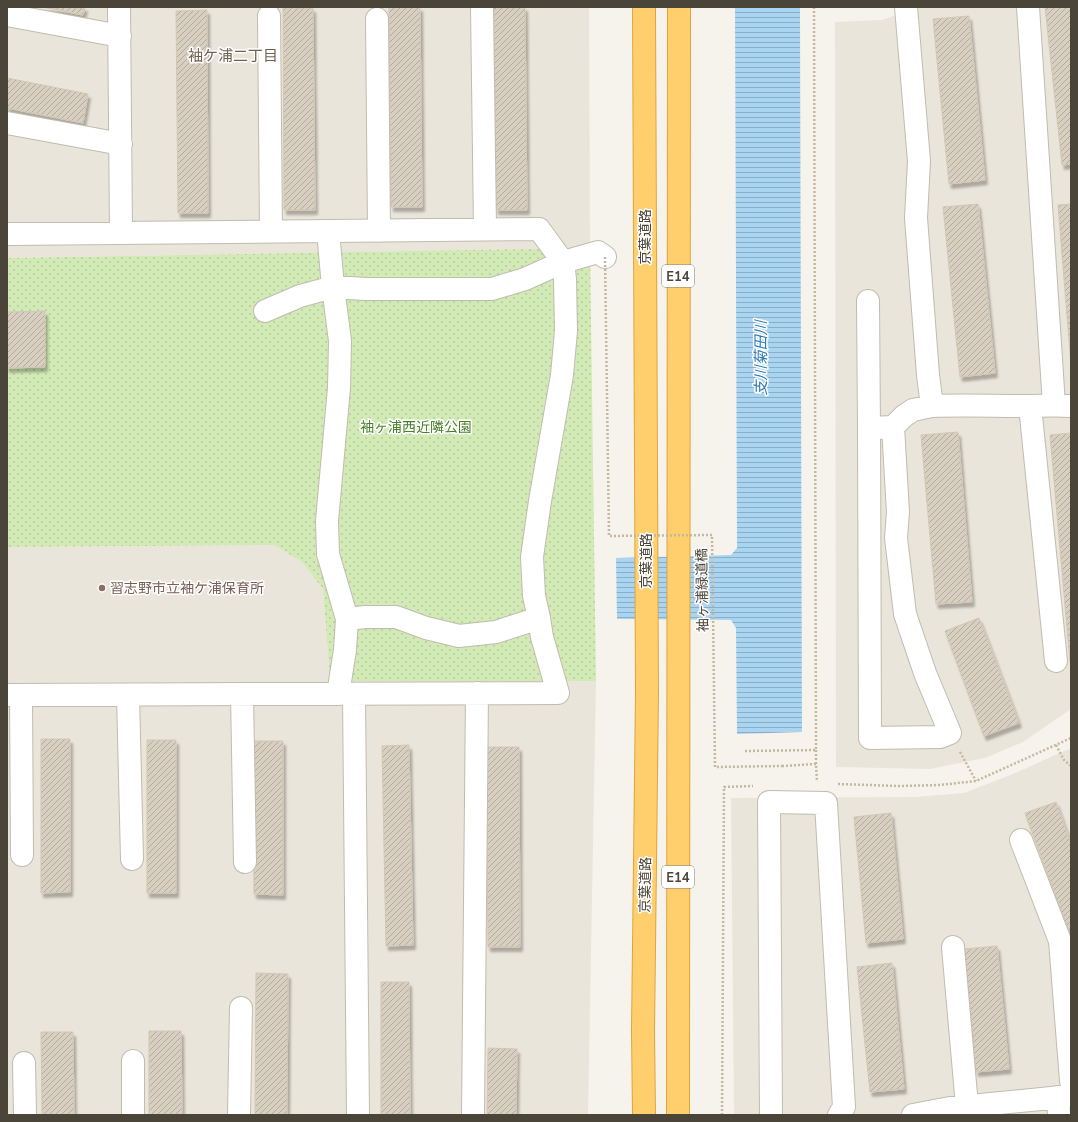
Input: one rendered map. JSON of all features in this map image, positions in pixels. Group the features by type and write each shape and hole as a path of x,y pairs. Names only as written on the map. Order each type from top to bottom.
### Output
{"highway":[{"name":"京葉道路","path":"644,7 647,640 643,1031 644,1115"},
{"name":"E14","path":"678,1115 679,7"}],"street":[{"path":"119,7 121,232"},
{"path":"482,7 485,229"},
{"path":"906,7 919,161 916,218 928,375 932,406"},
{"path":"868,428 893,427 904,416 914,410 932,406 1063,406 1028,7"},
{"path":"7,15 120,36"},
{"path":"269,16 271,232"},
{"path":"378,19 379,231"},
{"path":"7,123 121,144"},
{"path":"7,234 539,229 563,262 565,279 566,332 562,375 540,501 532,557 534,596 538,618 558,693 14,696 22,855"},
{"path":"328,231 340,341 339,388 327,521 328,554 347,619 345,650 358,1115"},
{"path":"265,311 300,296 333,287 366,289 492,289 525,279 563,262 598,252 605,258"},
{"path":"868,300 870,738 940,737 950,732 925,673 905,614 896,538 898,512 893,427"},
{"path":"1030,406 1056,661"},
{"path":"347,619 366,617 396,617 426,628 459,636 496,632 538,618"},
{"path":"473,1115 477,693"},
{"path":"242,694 245,862"},
{"path":"128,695 132,859"},
{"path":"771,1115 769,802 826,803 844,1107 839,1115"},
{"path":"913,1115 1065,1097 1060,941 1021,840"},
{"path":"953,947 956,1110"},
{"path":"239,1115 240,1008"},
{"path":"133,1061 133,1115"},
{"path":"24,1063 25,1115"}],"path":[{"path":"814,7 817,784"},
{"name":"袖ヶ浦緑道橋","path":"605,258 609,536 712,535 715,767 816,764"},
{"path":"950,732 976,781"},
{"path":"832,784 899,786 940,785 976,781 1071,738"},
{"path":"1056,745 1064,760 1071,766"},
{"path":"745,751 816,750"},
{"path":"722,1115 724,787 755,786"}],"shaded area":[{"path":"7,7 589,7 590,248 7,258"},
{"path":"920,7 1071,7 1071,709 1023,742 985,758 930,769 836,767 835,22 882,20"},
{"path":"274,545 302,562 323,589 330,681 596,681 588,1115 7,1115 7,547"},
{"path":"1071,748 1071,1115 734,1115 731,798 915,797 964,793 1013,774"}],"green space":[{"name":"袖ヶ浦西近隣公園","path":"590,248 596,681 330,681 323,589 302,562 274,545 7,547 7,258"}],"water":[{"name":"支川菊田川","path":"735,7 800,7 802,732 737,734 736,628 731,620 617,619 616,558 731,555 737,548"}],"building":[{"path":"42,7 85,7 83,15"},
{"path":"389,7 420,7 422,207 391,207"},
{"path":"494,7 525,7 527,210 496,210"},
{"path":"1045,7 1071,7 1071,164 1062,165"},
{"path":"283,8 313,8 315,210 284,210"},
{"path":"207,10 208,213 178,213 176,11"},
{"path":"969,16 985,180 949,184 933,19"},
{"path":"7,78 88,94 83,123 7,108"},
{"path":"978,204 995,373 960,377 943,207"},
{"path":"1071,204 1071,365 1058,205"},
{"path":"45,311 45,367 7,368 7,312"},
{"path":"958,432 972,602 936,604 921,435"},
{"path":"1071,433 1071,662 1070,662 1050,435"},
{"path":"979,618 1019,723 984,736 945,631"},
{"path":"41,739 70,739 70,892 41,893"},
{"path":"147,740 176,740 176,893 147,893"},
{"path":"253,741 283,741 283,895 254,894"},
{"path":"409,745 413,945 386,946 382,746"},
{"path":"486,747 519,747 520,947 488,947"},
{"path":"1056,802 1071,844 1071,928 1068,929 1025,813"},
{"path":"891,813 903,939 866,943 854,817"},
{"path":"997,946 1009,1069 976,1072 964,949"},
{"path":"892,963 904,1089 870,1092 857,967"},
{"path":"256,973 288,974 287,1115 255,1115"},
{"path":"381,982 409,982 410,1115 381,1115"},
{"path":"149,1031 181,1031 182,1115 149,1115"},
{"path":"41,1032 73,1032 74,1115 42,1115"},
{"path":"488,1048 517,1049 516,1115 487,1115"}],"place":[{"name":"習志野市立袖ケ浦保育所","path":"102,588"}],"district":[{"name":"袖ケ浦二丁目","path":"233,56"}]}
